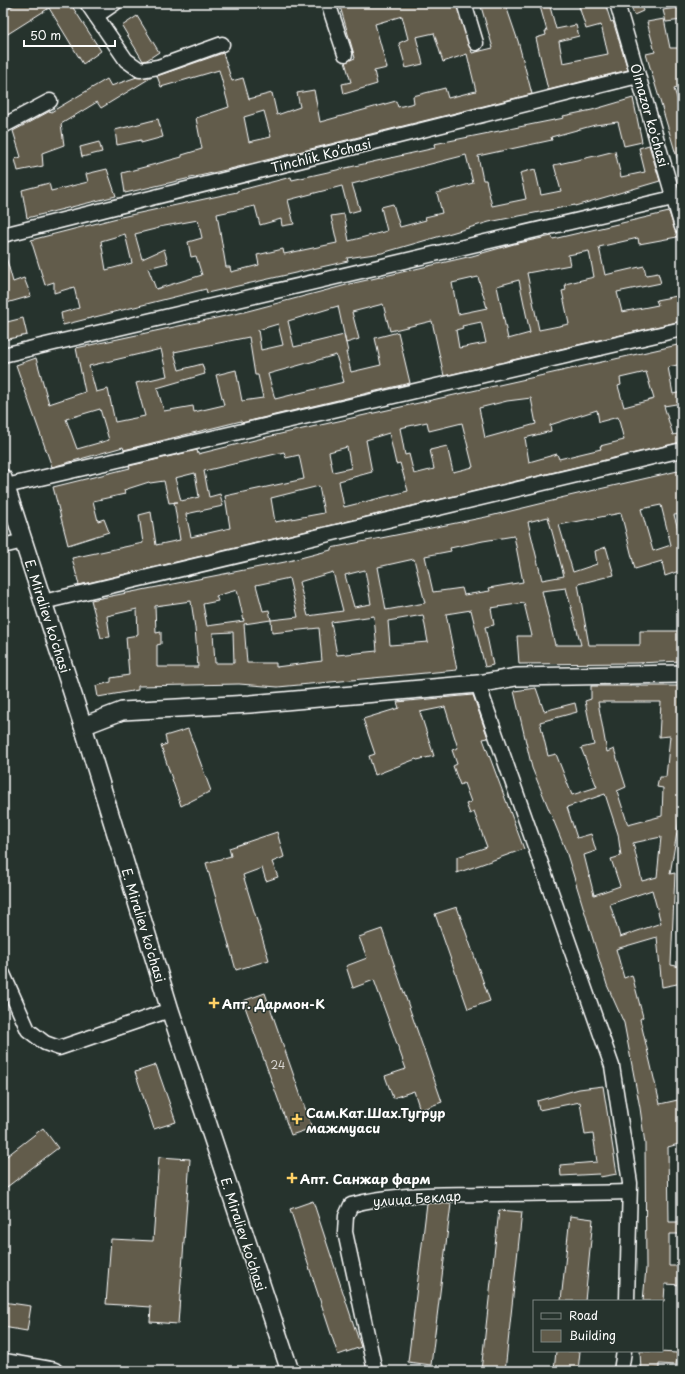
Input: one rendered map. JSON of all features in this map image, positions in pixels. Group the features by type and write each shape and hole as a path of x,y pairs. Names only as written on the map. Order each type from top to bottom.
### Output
{"street":[{"path":"87,3 126,60 140,70 158,67 222,44"},
{"path":"96,16 115,3"},
{"path":"328,3 345,54"},
{"path":"464,3 476,43"},
{"name":"Olmazor ko'chasi","path":"617,3 682,227"},
{"name":"Tinchlik Ko’chasi","path":"3,235 638,76"},
{"path":"3,126 50,101"},
{"path":"3,355 673,198"},
{"path":"4,482 682,329"},
{"path":"43,602 682,450"},
{"name":"E. Miraliev ko'chasi","path":"4,482 84,726 170,1010 290,1371"},
{"path":"3,546 23,541"},
{"path":"84,726 122,711 250,704 478,684 516,677 682,674"},
{"path":"478,684 612,1066 630,1183 627,1300"},
{"path":"3,974 28,1030 45,1043 59,1048 170,1010"},
{"name":"улица Беклар","path":"375,1371 346,1232 346,1216 351,1205 368,1200 434,1195 630,1192"},
{"path":"621,1371 624,1352"},
{"path":"3,1362 54,1371"}],"building":[{"path":"17,3 70,3 101,51 83,64 49,8 3,37 3,12"},
{"path":"339,3 456,3 472,53 493,48 480,3 505,3 518,41 532,94 230,169 125,193 122,173 182,157 182,155 202,149 196,118 229,107 219,70 161,87 157,76 223,53 232,81 243,78 249,99 272,93 277,115 300,107 297,93 314,90 320,122 396,101 398,107 414,103 413,96 445,88 448,98 476,91 467,54 443,62 434,33 416,37 423,64 406,68 399,43 408,39 402,16 375,24 387,68 374,71 377,84 344,94 342,84 351,82 345,62 355,58","holes":["264,111 271,137 249,142 244,117"]},
{"path":"539,3 549,3 556,29 576,25 579,36 559,41 563,63 608,54 601,25 586,29 578,3 605,3 611,22 613,21 628,70 548,90 536,38 546,35 545,31 547,31"},
{"path":"630,3 641,3 643,11 634,15"},
{"path":"682,7 682,20 666,22 663,10"},
{"path":"137,16 159,52 143,61 122,26"},
{"path":"664,19 670,48 682,48 682,86 674,89 682,112 682,168 680,168 646,54 655,52 647,22"},
{"path":"137,77 152,77 101,108 97,102 61,124 64,145 42,153 43,166 18,171 15,159 21,157 13,131 50,111 51,112 107,79 111,86"},
{"path":"633,98 642,142 624,146 618,122 595,125 551,137 552,140 478,156 483,180 486,180 492,206 526,199 520,173 535,169 541,195 561,191 554,165 615,151 621,177 645,172 639,148 649,145 660,181 575,206 489,222 382,253 347,258 348,261 207,293 206,289 63,325 61,313 79,308 74,287 54,293 54,282 45,285 31,240 121,217 237,192 291,177 292,180 435,148 434,144 564,118 563,116 592,110","holes":["466,155 473,183 437,193 442,213 425,217 426,220 400,227 393,204 381,207 387,231 349,241 344,214 331,216 337,243 284,254 283,249 257,255 259,265 231,272 230,267 226,267 217,214 255,206 260,225 281,219 282,226 294,224 288,200 342,186 349,213 360,210 352,184","198,220 202,238 188,242 191,257 196,256 202,275 156,289 148,268 168,263 164,249 142,259 135,234 159,227","125,234 132,263 106,270 101,241"]},
{"path":"158,119 163,137 141,143 141,140 117,145 115,130"},
{"path":"99,142 102,152 82,157 80,147"},
{"path":"107,169 116,196 27,218 22,190 49,183 51,191 88,182 86,174"},
{"path":"669,212 677,237 639,244 638,238 599,247 605,275 644,266 646,275 658,273 661,283 617,292 622,312 658,305 656,300 682,295 682,321 444,376 432,321 390,331 383,304 352,312 359,339 346,343 348,352 346,352 351,372 381,365 375,338 398,332 410,383 241,423 241,421 124,450 123,447 52,467 16,365 36,358 49,404 85,392 76,348 244,312 354,283 472,256 514,244 552,236 553,239","holes":["589,251 594,277 565,284 566,290 562,291 569,324 539,330 527,273 570,265 568,255","478,277 487,308 458,314 452,283","519,280 530,333 508,339 497,286","338,306 346,343 344,335 294,347 288,321","481,322 486,343 459,348 456,330 463,328 462,326","278,324 283,345 261,350 258,330","249,337 255,375 258,375 263,398 242,401 236,370 216,375 224,405 194,412 193,406 164,411 157,388 205,374 202,364 179,370 174,352","161,349 167,376 136,383 145,416 115,422 108,389 96,392 89,366","336,355 344,382 275,399 268,374","100,409 109,440 77,449 66,419"]},
{"path":"3,257 6,257 13,282 24,278 31,296 3,304"},
{"path":"23,318 27,335 4,340 3,323"},
{"path":"682,344 682,364 668,367 673,394 682,392 682,403 664,406 673,435 682,433 682,442 79,585 72,558 143,543 139,515 151,512 156,545 180,540 174,502 169,503 164,481 149,482 124,490 125,494 93,501 98,521 104,519 109,532 68,545 53,487 130,468 129,466 197,450 198,454 267,437","holes":["646,372 654,399 624,407 618,386 621,385 620,378","531,398 536,424 485,438 479,408 507,401","597,410 599,422 618,417 624,440 600,446 601,449 559,459 557,454 529,462 525,438 551,431 550,425","427,422 429,431 462,423 473,467 453,472 447,446 430,450 434,469 414,474 409,454 405,455 400,428","389,433 396,464 400,463 408,491 344,507 339,481 372,472 366,440","347,447 351,468 333,472 329,452","284,452 286,458 299,455 304,479 225,496 230,528 191,537 186,514 223,506 220,494 209,497 204,471","195,473 199,497 181,501 175,478","319,486 324,513 275,522 271,498"]},
{"path":"682,470 682,490 680,491 682,514 674,515 682,543 682,570 665,576 662,561 635,569 621,513 559,525 573,572 597,564 595,551 606,547 614,575 578,584 589,645 640,645 640,631 682,631 682,661 519,664 517,636 532,636 524,603 491,608 494,625 485,627 493,665 485,667 471,610 446,614 457,670 278,687 239,684 138,686 138,690 98,697 96,686 111,682 111,678 129,675 126,637 138,635 137,609 107,616 110,637 101,638 91,600 285,562 331,550 331,548 486,517","holes":["661,505 671,545 653,551 641,509","548,517 564,576 542,580 528,522","514,536 523,582 489,588 490,591 464,595 462,588 433,592 425,556 451,551 450,548","414,559 425,603 386,610 378,567","365,570 371,604 354,607 345,575","333,572 343,611 308,616 299,582","289,578 298,617 271,620 269,610 263,611 256,585","566,588 581,645 555,645 542,591","237,590 244,621 207,626 203,604 218,601 216,596","191,601 198,667 157,667 157,645 161,644 161,632 156,633 155,606","423,615 428,642 390,645 388,621","374,616 377,651 337,655 331,622","271,620 272,633 319,628 322,661 276,667 276,663 247,663 244,624","233,632 234,663 215,663 213,633"]},
{"path":"591,686 682,686 682,803 670,874 675,873 671,965 682,967 682,983 662,987 657,937 616,949 624,978 632,975 643,1017 640,1019 660,1104 682,1099 682,1143 668,1147 669,1222 682,1222 682,1234 669,1234 669,1266 682,1266 682,1285 665,1284 664,1301 643,1300 646,1268 645,1144 640,1108 624,1023 607,985 566,851 532,768 514,691 536,688 544,711 575,703 577,712 540,722 548,756 556,754 572,795 597,787 581,748 594,745 585,701 591,699","holes":["598,702 661,702 659,737 670,736 666,777 659,777 657,787 663,788 662,816 628,825 617,791 626,787 614,749 607,752","605,794 618,834 621,856 611,859 620,886 594,895 584,855 596,851 591,834 577,838 567,807","661,837 657,877 642,881 633,843","652,890 661,923 620,937 610,904"]},
{"path":"473,695 488,738 483,739 524,849 457,873 457,857 487,847 474,812 470,814 466,804 471,802 464,783 460,785 453,766 457,764 452,750 458,748 445,707 420,712 434,756 416,759 375,775 369,756 375,754 363,719 399,708 397,702"},
{"path":"188,729 211,791 181,806 161,746 167,744 165,736"},
{"path":"277,832 284,857 272,862 278,877 266,881 262,868 243,875 269,960 236,970 206,863 231,856 229,848"},
{"path":"457,907 490,1001 468,1009 435,914"},
{"path":"382,929 442,1102 420,1110 414,1091 393,1098 385,1076 406,1069 374,980 353,988 346,966 367,958 359,937"},
{"path":"265,993 312,1128 291,1135 243,1001"},
{"path":"156,1065 176,1122 154,1129 135,1072"},
{"path":"603,1086 617,1174 600,1177 599,1174 561,1176 560,1165 597,1162 593,1134 585,1135 580,1102 539,1110 537,1101 579,1089"},
{"path":"43,1128 58,1148 3,1190 3,1159"},
{"path":"159,1157 190,1159 178,1324 150,1322 151,1307 106,1304 111,1239 153,1241"},
{"path":"313,1201 361,1347 338,1355 290,1209"},
{"path":"427,1203 451,1204 431,1365 408,1362"},
{"path":"499,1210 522,1212 505,1371 481,1371"},
{"path":"570,1216 593,1219 585,1300 561,1300"},
{"path":"3,1302 31,1306 27,1331 3,1327"},
{"path":"556,1352 580,1352 578,1371 554,1371"},
{"path":"640,1352 677,1353 676,1365 659,1364 659,1369 656,1369 656,1371 641,1371"}],"place":[{"name":"Апт. Дармон-К","path":"214,1003"},
{"name":"Сам.Кат.Шах.Тугрур мажмуаси","path":"297,1119"},
{"name":"Апт. Санжар фарм","path":"292,1178"}]}
